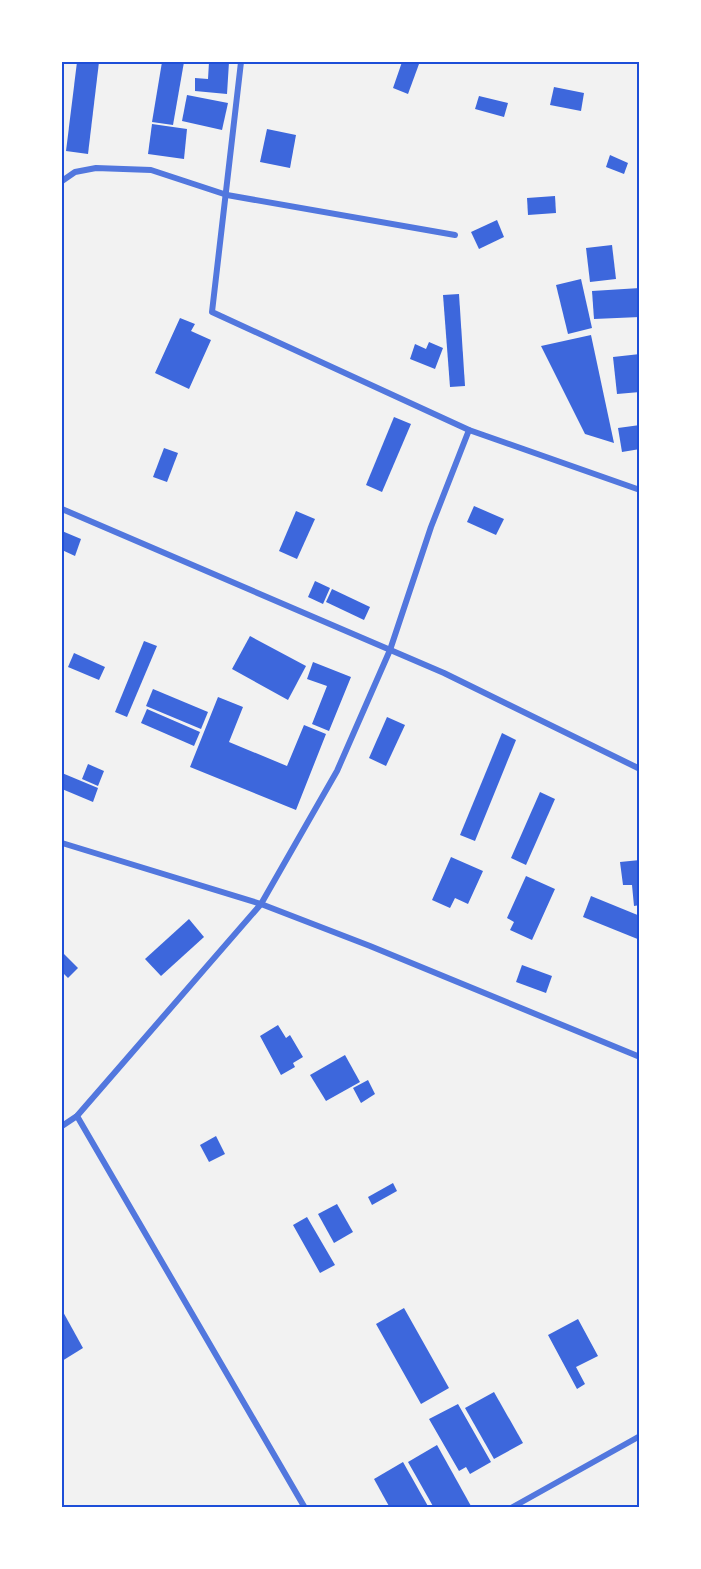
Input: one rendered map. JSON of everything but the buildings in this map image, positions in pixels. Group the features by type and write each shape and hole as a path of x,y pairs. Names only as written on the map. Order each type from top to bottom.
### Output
{"street":[{"path":"241,62 212,312 469,430 639,490"},
{"path":"62,181 75,172 96,168 150,170 227,195 455,235"},
{"path":"62,1126 77,1116 261,904 337,771 390,650 431,526 469,430"},
{"path":"62,509 444,673 639,769"},
{"path":"62,843 261,904 639,1057"},
{"path":"77,1116 305,1508"},
{"path":"511,1508 639,1436"}]}
